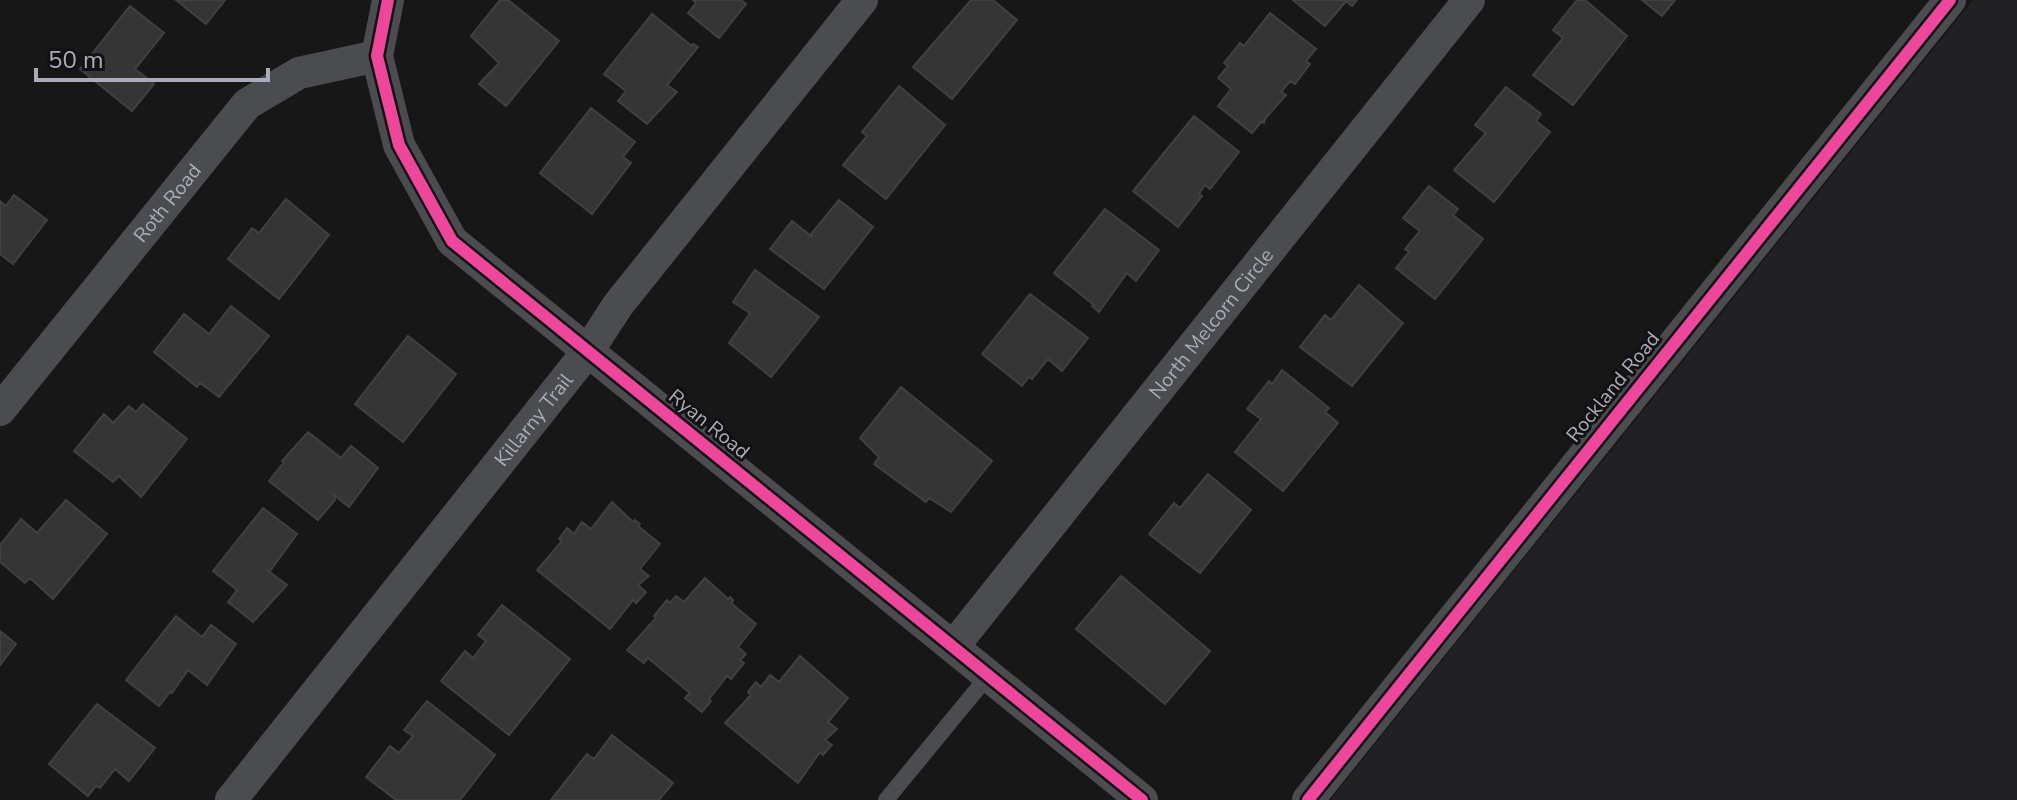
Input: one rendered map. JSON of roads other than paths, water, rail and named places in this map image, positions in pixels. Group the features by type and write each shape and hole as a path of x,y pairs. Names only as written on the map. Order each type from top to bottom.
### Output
{"street":[{"name":"Ryan Road","path":"388,0 377,56 399,145 452,241 1142,800"},
{"name":"Killarny Trail","path":"231,800 588,351 618,305 862,0"},
{"name":"North Melcorn Circle","path":"953,647 1469,0"},
{"name":"Rockland Road","path":"1308,800 1950,0"},
{"name":"Roth Road","path":"0,410 247,104 299,73 377,56"}],"lane":[{"path":"886,800 988,676"}]}
